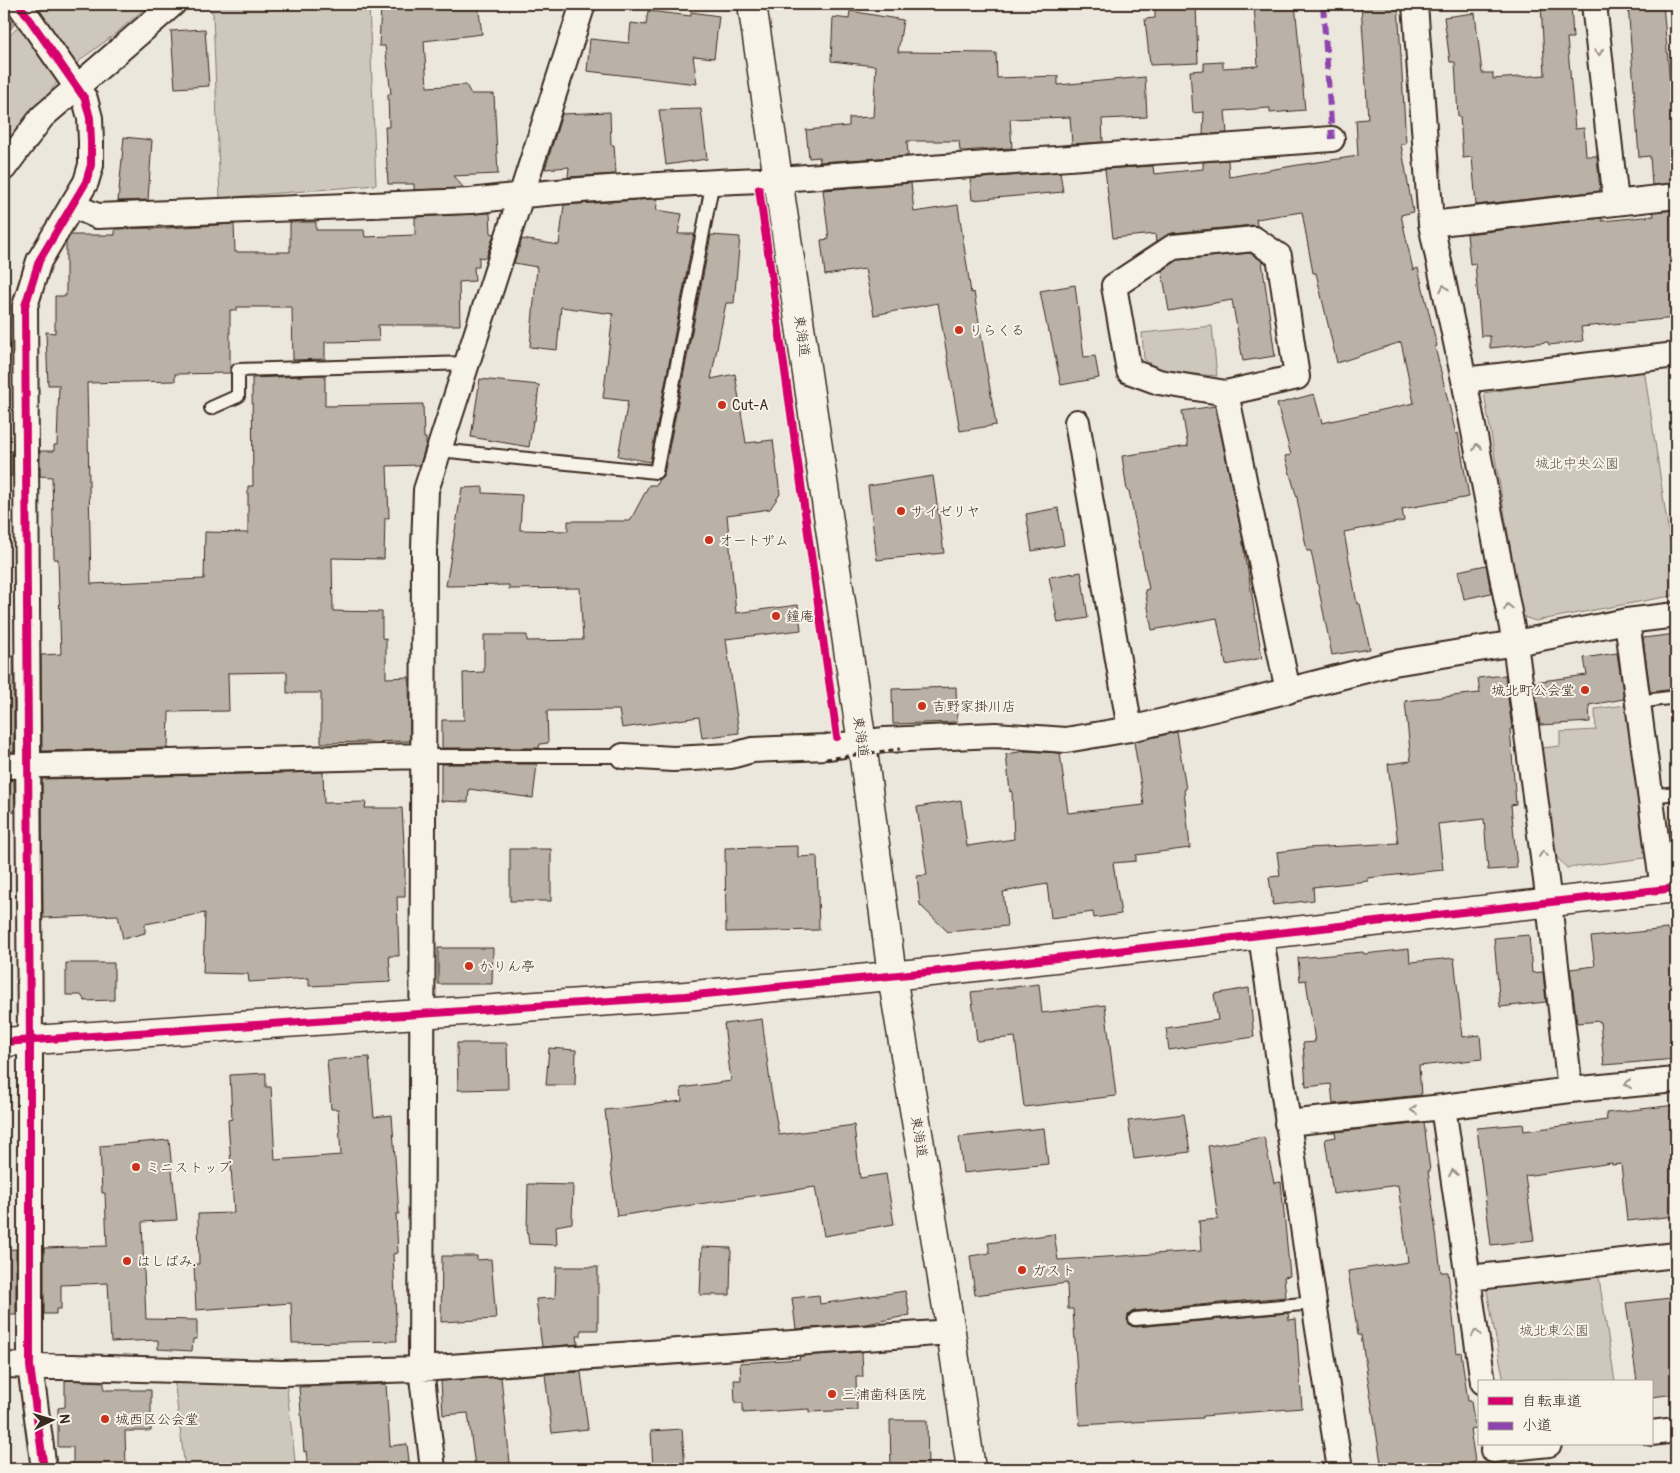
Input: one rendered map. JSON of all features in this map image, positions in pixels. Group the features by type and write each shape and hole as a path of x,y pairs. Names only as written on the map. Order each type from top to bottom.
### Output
{"street":[{"path":"18,4 85,99 90,118 91,165 86,182 39,262 25,306 27,765 17,1042 30,1366 44,1469"},
{"path":"4,168 42,117 73,82 173,4"},
{"path":"433,1469 421,1369 426,490 583,4"},
{"name":"東海道","path":"752,4 862,743 892,976 951,1332 971,1469"},
{"path":"1415,4 1431,224 1464,380 1515,643 1549,903 1570,1090"},
{"path":"1594,4 1616,202"},
{"path":"72,205 97,216 471,201 522,194 713,181 779,179 1332,139"},
{"path":"1431,224 1676,196"},
{"path":"1254,239 1279,256 1297,377 1226,392 1159,382 1129,371 1114,286 1173,247 1254,239"},
{"path":"1464,380 1676,355"},
{"path":"1226,392 1288,690"},
{"path":"1077,422 1130,729"},
{"path":"623,756 673,759 731,756 752,750 827,747 995,735 1066,740 1130,729 1394,663 1515,643 1627,621 1676,615"},
{"path":"17,1042 685,996 892,976 1261,936 1670,889 1651,796 1627,621"},
{"path":"4,766 423,756"},
{"path":"1261,936 1340,1469"},
{"path":"1288,1123 1443,1107 1570,1090 1676,1080"},
{"path":"1443,1107 1483,1380"},
{"path":"1468,1278 1676,1255"},
{"path":"4,1365 282,1373 421,1369 951,1332"},
{"path":"1652,1433 1676,1430"},
{"path":"1494,1455 1539,1446"}],"lane":[{"path":"439,450 656,472 713,181"},
{"path":"211,408 238,396 238,370 467,364"},
{"path":"1638,702 1676,697"},
{"path":"423,756 623,756"},
{"path":"1651,796 1676,793"},
{"path":"1135,1319 1314,1303"}],"path":[{"path":"826,759 900,749"}],"green space":[{"path":"39,4 150,4 114,35 84,57 58,81 4,155 4,42"},
{"path":"207,4 369,4 376,185 220,198 213,14"},
{"path":"1212,326 1217,376 1159,371 1144,359 1142,333"},
{"name":"城北中央公園","path":"1644,369 1676,582 1676,595 1535,621 1522,616 1484,393"},
{"path":"1626,705 1645,858 1567,868 1555,855 1542,748 1560,746 1560,732 1596,730 1595,709"},
{"name":"城北東公園","path":"1598,1272 1615,1380 1504,1380 1486,1286"},
{"path":"174,1379 286,1381 296,1469 185,1469"}],"shaded area":[{"path":"4,4 34,4 4,36"}],"building":[{"path":"381,4 478,4 482,34 424,41 427,87 466,85 471,94 494,94 498,174 453,176 464,188 414,190 414,184 388,184 385,127 389,127 388,94 391,94 385,46 379,46"},
{"path":"1155,4 1196,4 1198,63 1150,65 1145,19 1155,18"},
{"path":"1254,4 1295,4 1305,110 1270,113 1270,108 1225,111 1227,133 1203,135 1204,112 1193,113 1190,71 1204,70 1204,63 1223,62 1223,68 1258,66"},
{"path":"1361,4 1398,4 1406,144 1401,144 1413,212 1401,215 1413,270 1418,268 1456,434 1458,433 1469,497 1402,509 1404,521 1344,532 1357,604 1360,604 1370,649 1332,655 1311,551 1307,551 1297,498 1285,456 1291,455 1277,404 1314,394 1322,423 1414,403 1401,342 1337,363 1316,273 1313,273 1302,212 1256,219 1257,226 1172,233 1156,242 1155,234 1113,238 1105,169 1153,166 1154,174 1203,169 1203,162 1228,160 1229,177 1358,156 1356,120 1368,119"},
{"path":"1541,4 1571,4 1573,38 1567,38 1575,129 1584,128 1586,156 1597,156 1600,191 1476,205 1472,157 1463,158 1460,117 1458,117 1455,62 1450,62 1444,17 1475,13 1482,73 1493,73 1493,79 1545,75"},
{"path":"1628,4 1663,4 1676,152 1676,183 1652,185 1650,156 1639,157"},
{"path":"648,11 691,16 691,12 719,16 714,58 693,56 697,84 587,71 590,39 629,43 631,23 646,25"},
{"path":"850,11 903,20 898,52 996,53 997,78 1058,76 1058,85 1145,77 1147,117 1102,119 1103,142 1072,144 1070,117 1010,119 1012,148 960,151 959,141 907,141 908,156 820,162 819,157 809,158 806,130 849,126 849,118 873,117 876,66 831,61 833,17 849,19"},
{"path":"205,29 209,86 175,88 171,31"},
{"path":"701,109 707,159 666,165 659,110"},
{"path":"610,112 611,145 614,145 616,174 568,177 569,167 545,169 562,114"},
{"path":"124,137 152,140 148,200 118,201"},
{"path":"1060,172 1063,192 972,200 970,179"},
{"path":"911,183 914,212 958,205 971,293 974,292 996,425 960,431 938,303 874,315 865,269 825,275 821,240 829,239 823,190"},
{"path":"658,200 656,210 682,214 678,234 694,234 650,462 618,456 628,401 603,398 613,314 561,307 557,350 530,347 537,267 514,263 522,239 559,245 564,205"},
{"path":"1676,210 1676,318 1581,327 1583,341 1549,345 1548,342 1490,348 1490,336 1481,336 1475,263 1470,264 1467,234 1602,218 1602,221 1654,216 1653,212"},
{"path":"490,213 491,233 494,234 486,258 479,257 479,267 474,267 475,281 459,282 460,325 378,325 379,341 325,342 325,359 293,360 292,307 237,307 237,310 230,310 230,373 175,374 175,381 87,383 91,584 204,579 205,532 248,533 248,486 253,486 252,378 325,375 325,406 423,404 424,438 426,438 426,444 420,465 387,466 389,518 385,518 384,559 332,558 333,611 382,612 382,638 386,639 386,678 409,677 410,741 321,743 321,693 287,693 287,672 228,673 229,711 169,712 168,748 42,751 41,655 61,654 58,559 54,559 52,477 40,476 40,451 54,451 54,445 57,445 59,385 48,385 46,332 55,333 55,296 66,296 66,243 70,235 115,235 115,229 234,224 235,252 290,252 290,222 316,222 316,230 364,230 365,237 415,235 415,217"},
{"path":"711,235 740,237 734,303 726,303 711,379 735,374 746,443 773,440 780,494 770,509 727,515 736,613 798,605 801,630 726,639 739,733 702,738 699,717 622,728 619,710 547,711 548,743 540,744 539,748 442,748 442,720 464,720 463,673 484,672 484,635 527,635 527,641 583,640 580,588 509,589 509,585 446,586 462,488 483,487 483,493 522,495 520,530 568,531 568,521 630,521 649,485 657,485 658,480 664,474"},
{"path":"1250,253 1262,261 1275,356 1243,361 1232,300 1169,311 1162,271 1178,260"},
{"path":"1075,285 1084,357 1095,356 1099,378 1061,385 1040,291"},
{"path":"480,379 539,385 535,421 533,421 529,447 471,437"},
{"path":"1215,406 1242,536 1262,658 1226,665 1217,618 1152,630 1145,590 1149,589 1129,491 1127,491 1122,456 1188,446 1182,411"},
{"path":"4,451 12,451 12,476 4,476"},
{"path":"933,476 944,553 877,560 868,486"},
{"path":"1058,508 1064,545 1032,551 1026,514"},
{"path":"1486,565 1491,593 1464,599 1458,571"},
{"path":"1081,572 1088,618 1058,623 1049,577"},
{"path":"1676,634 1676,689 1650,692 1643,638"},
{"name":"城北町公会堂","path":"1617,653 1624,699 1589,705 1590,722 1540,725 1534,682 1587,675 1584,658"},
{"path":"4,656 14,656 14,752 4,752"},
{"path":"1505,675 1512,729 1510,729 1516,804 1511,805 1517,868 1488,870 1484,819 1438,824 1443,870 1368,878 1368,881 1313,887 1314,900 1273,905 1269,877 1280,876 1277,852 1308,848 1398,843 1388,764 1411,761 1405,701 1480,693 1478,678"},
{"path":"956,687 957,722 893,724 892,689"},
{"path":"1177,732 1186,789 1184,790 1190,848 1136,855 1136,861 1113,863 1121,914 1094,918 1093,912 1051,918 1047,884 1003,892 1007,926 948,932 920,905 917,876 927,875 917,807 961,800 967,846 1014,839 1012,791 1010,792 1006,754 1026,751 1060,753 1068,813 1144,805 1134,742"},
{"path":"441,764 537,764 533,798 469,789 468,802 441,801"},
{"path":"323,772 324,803 366,802 365,808 402,808 405,897 397,897 399,956 389,956 391,982 309,986 309,978 249,982 248,974 203,973 205,913 145,924 145,933 123,939 118,915 43,918 42,779"},
{"path":"4,780 14,780 15,812 4,812"},
{"path":"798,846 798,857 817,856 819,930 726,932 725,848"},
{"path":"510,849 551,849 551,901 510,901"},
{"path":"1676,928 1676,1059 1604,1065 1600,1021 1577,1023 1570,969 1595,966 1591,937"},
{"path":"1529,935 1532,973 1543,972 1546,1002 1500,1007 1494,938"},
{"path":"438,948 493,948 492,984 438,984"},
{"path":"1409,949 1410,962 1454,958 1463,1037 1480,1035 1482,1059 1419,1066 1421,1095 1333,1104 1331,1084 1306,1087 1303,1043 1315,1042 1306,980 1300,981 1298,958"},
{"path":"66,963 114,963 114,1000 85,1001 81,995 66,995"},
{"path":"1039,984 1042,1013 1105,1005 1116,1096 1024,1107 1015,1037 977,1041 971,992"},
{"path":"1249,988 1254,1037 1169,1050 1166,1028 1218,1020 1214,994"},
{"path":"762,1019 779,1135 854,1125 860,1178 886,1174 894,1224 824,1236 815,1187 617,1216 605,1110 682,1101 681,1088 731,1081 724,1024"},
{"path":"457,1043 507,1043 508,1089 458,1090"},
{"path":"549,1048 576,1050 575,1085 546,1085"},
{"path":"369,1057 374,1117 392,1115 399,1214 396,1214 398,1253 393,1254 397,1341 292,1343 291,1303 196,1310 194,1264 199,1264 198,1214 234,1213 228,1120 232,1119 230,1075 266,1073 266,1087 271,1087 275,1160 341,1155 338,1109 331,1109 327,1060"},
{"path":"1676,1105 1676,1216 1627,1221 1621,1164 1612,1165 1612,1163 1525,1176 1534,1240 1491,1245 1477,1128 1523,1124 1524,1131 1607,1120 1606,1113"},
{"path":"1184,1114 1190,1152 1134,1159 1128,1121"},
{"path":"1424,1123 1441,1272 1448,1272 1457,1353 1461,1352 1468,1401 1471,1401 1475,1428 1470,1429 1475,1461 1473,1461 1474,1469 1382,1469 1361,1335 1358,1335 1348,1271 1408,1262 1398,1185 1333,1194 1325,1139 1336,1137 1335,1132"},
{"path":"1044,1128 1048,1164 963,1173 959,1137"},
{"path":"1264,1137 1274,1183 1281,1182 1290,1276 1284,1277 1286,1297 1134,1311 1128,1315 1127,1320 1131,1326 1136,1327 1288,1313 1289,1320 1296,1319 1302,1408 1203,1416 1203,1418 1080,1425 1073,1309 1068,1309 1067,1283 975,1295 970,1256 990,1253 988,1243 1054,1234 1058,1260 1201,1251 1199,1221 1218,1219 1208,1146"},
{"path":"169,1140 177,1220 142,1222 146,1319 197,1320 197,1339 193,1339 192,1351 158,1349 158,1340 111,1342 108,1283 61,1285 61,1309 56,1309 56,1314 44,1314 44,1248 107,1246 105,1193 102,1193 100,1146"},
{"path":"528,1184 573,1185 572,1223 556,1226 557,1245 529,1244 527,1229"},
{"path":"702,1247 731,1248 730,1295 700,1295"},
{"path":"16,1249 16,1315 4,1315 4,1250"},
{"path":"442,1256 477,1256 477,1260 491,1259 496,1319 441,1322"},
{"path":"556,1267 598,1267 598,1330 581,1330 581,1336 577,1336 578,1344 542,1347 536,1299 555,1298"},
{"path":"905,1291 910,1315 867,1324 796,1329 792,1298 819,1295 820,1304"},
{"path":"1670,1298 1676,1351 1676,1394 1652,1397 1652,1380 1637,1380 1626,1303"},
{"path":"862,1352 863,1377 856,1377 857,1410 809,1412 809,1409 743,1413 743,1403 735,1403 734,1380 741,1380 740,1363 800,1359 799,1356"},
{"path":"581,1372 588,1429 552,1433 545,1374"},
{"path":"501,1377 510,1463 475,1467 468,1413 443,1415 441,1381"},
{"name":"城西区公会堂","path":"65,1380 104,1382 104,1390 151,1390 151,1431 125,1431 126,1469 73,1469 73,1447 58,1447 58,1408 65,1407"},
{"path":"386,1384 390,1446 407,1444 410,1469 308,1469 306,1451 304,1452 299,1387"},
{"path":"890,1420 927,1420 928,1469 891,1469"},
{"path":"682,1429 685,1469 653,1469 651,1431"}],"marked path":[{"path":"1323,4 1332,139"}],"cycle path":[{"path":"19,4 85,99 90,118 91,142 91,165 86,182 39,261 25,306 30,1041 30,1366 44,1469"},
{"path":"759,189 837,737"},
{"path":"4,1042 685,996 940,971 1676,888"}],"place":[{"name":"りらくる","path":"959,330"},
{"name":"Cut-A","path":"722,405"},
{"name":"サイゼリヤ","path":"901,511"},
{"name":"オートザム","path":"709,540"},
{"name":"鐘庵","path":"776,616"},
{"name":"城北町公会堂","path":"1585,690"},
{"name":"吉野家掛川店","path":"922,706"},
{"name":"かりん亭","path":"469,966"},
{"name":"ミニストップ","path":"136,1167"},
{"name":"はしばみ.","path":"127,1261"},
{"name":"ガスト","path":"1022,1270"},
{"name":"三浦歯科医院","path":"832,1394"},
{"name":"城西区公会堂","path":"105,1419"}]}
